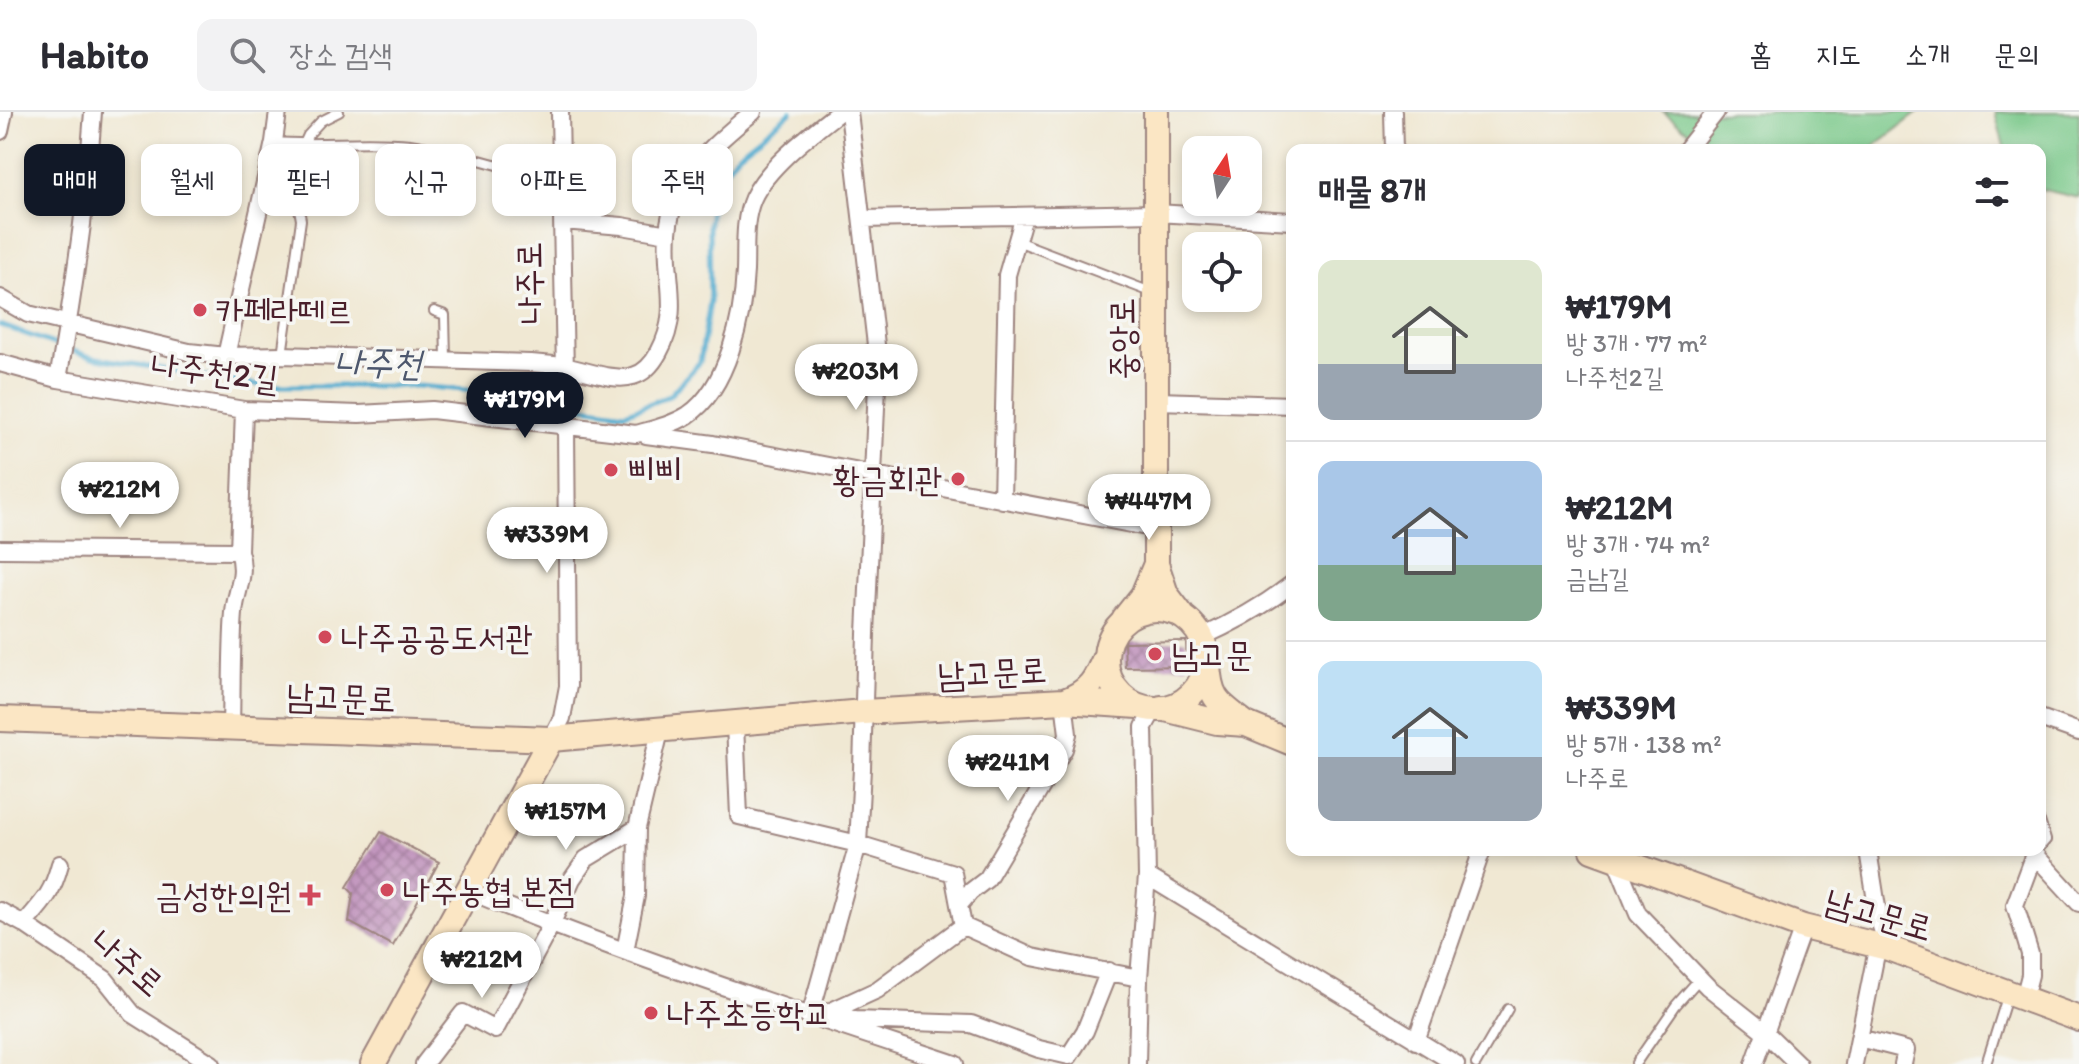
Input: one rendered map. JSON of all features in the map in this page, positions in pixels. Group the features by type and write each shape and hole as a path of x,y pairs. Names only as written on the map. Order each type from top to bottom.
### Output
{"street":[{"path":"0,131 4,112"},
{"path":"58,379 69,322 93,112"},
{"path":"226,356 278,112"},
{"name":"나주로","path":"560,112 560,144"},
{"path":"0,298 28,314 189,352 226,356 446,359 564,368 623,378 635,376 654,361 671,321 668,234 674,204 685,179 753,112"},
{"name":"나주천2길","path":"0,363 58,379 244,410 359,414 432,410 566,421 636,434 678,421 691,413 712,390 726,364 744,292 746,226 752,200 777,166 839,112"},
{"path":"810,1016 858,844 862,769 878,362 849,112"},
{"name":"중앙로","path":"1156,112 1156,564"},
{"path":"1393,112 1394,144"},
{"path":"1691,144 1716,112"},
{"path":"862,219 1156,213 1286,221"},
{"name":"나주로","path":"373,1064 562,718 568,686 563,216"},
{"path":"1002,500 1007,275 1024,216"},
{"name":"나주로","path":"563,221 668,234"},
{"path":"1157,401 1286,407"},
{"path":"231,727 234,616 243,564 239,551 244,410"},
{"path":"636,434 685,439 1157,529"},
{"path":"0,549 239,551"},
{"path":"1156,564 1166,594 1195,626 1204,647 1213,697 1246,724 1286,741"},
{"path":"1064,701 1079,696 1087,689 1106,655 1110,639 1136,605 1156,564"},
{"path":"1106,655 1107,671 1124,698 1151,708 1171,707 1197,689 1205,674 1204,647 1222,628 1286,593"},
{"path":"1118,625 1132,614 1148,609 1165,609 1182,615"},
{"path":"1064,701 1151,708 1217,722 1246,724"},
{"name":"남고문로","path":"0,719 551,739 863,712 1064,701 1068,734 1064,749 987,879 959,905"},
{"path":"1137,1064 1139,978 1147,876 1144,727 1151,708"},
{"path":"2046,720 2079,732"},
{"path":"735,724 739,816 858,844 953,873 963,926"},
{"path":"625,951 636,896 637,828 660,731"},
{"path":"424,1064 463,1013 495,1030 572,879 586,859 637,828"},
{"path":"1416,1041 1480,856"},
{"name":"남고문로","path":"1602,856 1638,914 1700,978 1798,1064"},
{"name":"남고문로","path":"1611,856 1803,927 1883,946 2079,1019"},
{"path":"1854,1064 1883,946 1869,856"},
{"path":"2016,995 2030,975 2030,954 2015,905 2035,856"},
{"path":"2042,856 2079,903"},
{"path":"24,924 54,887 60,864"},
{"path":"1147,876 1456,1064"},
{"path":"467,890 551,925 955,1064"},
{"name":"나주로","path":"0,911 105,979 133,1014 212,1064"},
{"path":"963,926 1032,957 1139,978"},
{"path":"810,1016 829,1012 877,990 963,926"},
{"path":"1754,1064 1803,927"},
{"path":"829,1012 855,1020 971,1024 1039,1049 1069,1056 1085,1031 1109,971"},
{"path":"1859,1038 1906,1050 1903,1064"}],"lane":[{"path":"303,144 321,121 339,112"},
{"path":"274,142 390,142 446,151 492,163"},
{"path":"282,355 300,216"},
{"path":"1017,241 1155,294"},
{"path":"434,311 445,315 446,359"},
{"path":"1636,1063 1676,1005 1700,978"},
{"path":"1986,1064 2016,995"},
{"path":"1476,1064 1508,1009"}],"green space":[{"path":"1663,112 1919,112 1877,144 1705,144"},
{"path":"1995,112 2079,112 2079,198 2046,190 2046,144 2003,144"}],"building":[{"name":"남고문","path":"1186,641 1187,666 1125,667 1124,642"},
{"name":"나주농협 본점","path":"381,832 439,862 393,946 349,922 353,893 347,887"}],"waterway":[{"name":"나주천","path":"0,325 91,357 266,386 417,386 625,413 669,396 700,362 710,302 709,223 712,198 720,177 738,154 791,112"}],"place":[{"name":"카페라떼르","path":"200,310"},
{"name":"삐삐","path":"611,470"},
{"name":"황금회관","path":"958,479"},
{"name":"나주공공도서관","path":"325,637"},
{"name":"남고문","path":"1155,654"},
{"name":"나주농협 본점","path":"387,890"},
{"name":"금성한의원","path":"310,895"},
{"name":"나주초등학교","path":"651,1013"}]}
